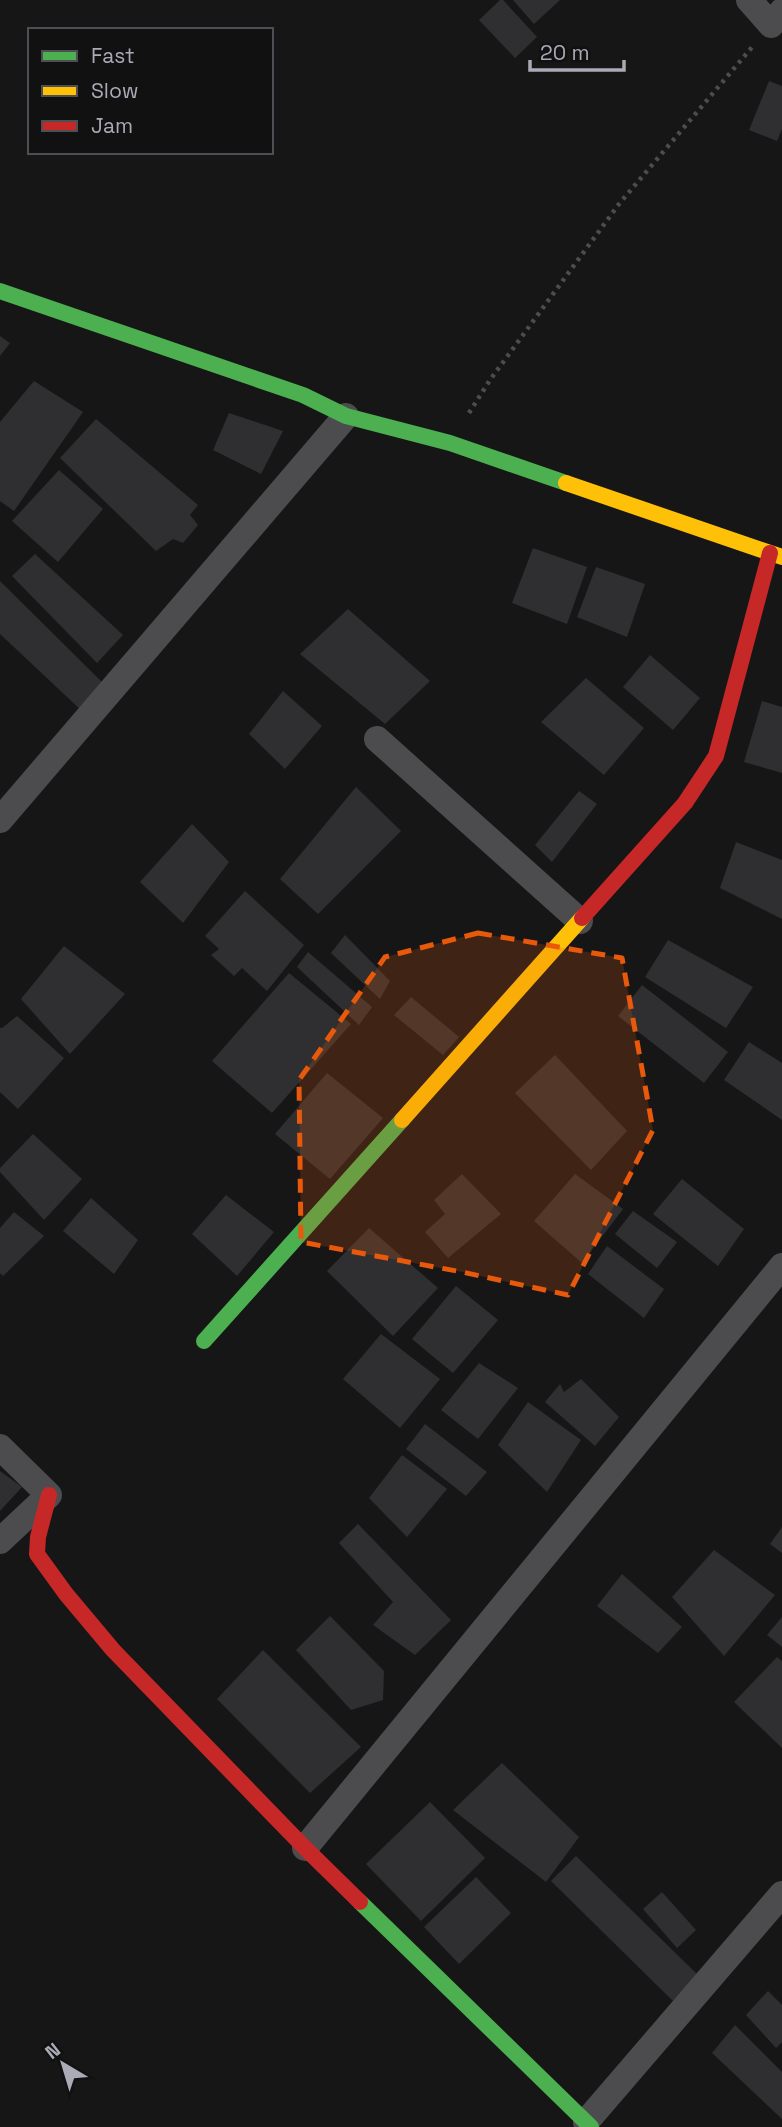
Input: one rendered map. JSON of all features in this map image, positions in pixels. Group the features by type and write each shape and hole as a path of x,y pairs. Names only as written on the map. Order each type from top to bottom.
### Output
{"street":[{"path":"749,0 776,18"},
{"path":"0,291 303,395 346,416 450,443 776,555 716,756 685,803 204,1341"},
{"path":"0,820 346,416"},
{"path":"377,739 580,921"},
{"path":"305,1849 782,1266"},
{"path":"0,1447 49,1495"},
{"path":"49,1495 38,1537 37,1554 113,1650 305,1849 588,2124 782,1894"},
{"path":"0,1541 49,1495"}],"path":[{"path":"450,443 490,380 619,204 776,18"}],"highlighted area":[{"path":"478,933 622,958 653,1130 568,1295 301,1242 299,1080 385,957"}],"building":[{"path":"503,0 537,37 515,58 479,20"},
{"path":"513,0 560,0 534,24"},
{"path":"769,81 782,86 782,129 777,141 749,130"},
{"path":"0,336 10,343 0,356"},
{"path":"34,381 83,412 14,511 0,501 0,422"},
{"path":"229,413 283,431 261,474 213,450"},
{"path":"96,419 198,505 190,515 198,525 183,543 173,539 156,551 60,458"},
{"path":"59,470 103,509 58,562 12,521"},
{"path":"533,548 587,567 567,624 512,603"},
{"path":"35,554 123,635 97,663 12,576"},
{"path":"596,567 645,584 627,637 577,617"},
{"path":"0,581 105,685 82,711 0,634"},
{"path":"348,609 430,681 385,724 300,654"},
{"path":"650,655 700,698 673,730 623,687"},
{"path":"586,678 644,728 604,775 541,722"},
{"path":"283,691 322,726 285,769 249,734"},
{"path":"762,701 782,707 782,773 744,762"},
{"path":"356,787 401,831 318,914 280,879"},
{"path":"579,791 597,804 552,862 535,845"},
{"path":"192,824 229,862 183,923 140,882"},
{"path":"736,842 782,860 782,919 720,888"},
{"path":"245,891 304,945 267,991 242,968 234,976 211,955 219,949 205,936"},
{"path":"345,935 390,981 380,999 331,953"},
{"path":"668,940 753,987 726,1028 645,977"},
{"path":"64,946 125,994 70,1054 21,999"},
{"path":"308,952 372,1007 359,1025 297,967"},
{"path":"289,973 351,1024 272,1113 212,1061"},
{"path":"642,985 728,1052 704,1083 618,1016"},
{"path":"411,997 459,1037 443,1055 394,1015"},
{"path":"17,1016 64,1058 18,1109 0,1092 0,1028"},
{"path":"749,1042 782,1063 782,1120 724,1080"},
{"path":"555,1055 627,1131 591,1170 515,1093"},
{"path":"327,1073 383,1118 330,1179 275,1134"},
{"path":"33,1134 82,1179 44,1220 0,1172 0,1168"},
{"path":"462,1174 501,1214 448,1258 425,1232 445,1214 434,1200"},
{"path":"575,1174 623,1209 582,1263 534,1221"},
{"path":"682,1179 744,1229 718,1266 653,1214"},
{"path":"226,1195 274,1232 237,1276 192,1234"},
{"path":"91,1198 138,1240 114,1274 63,1231"},
{"path":"633,1211 677,1242 657,1268 615,1234"},
{"path":"14,1212 44,1236 3,1276 0,1273 0,1228"},
{"path":"369,1228 438,1288 393,1336 327,1271"},
{"path":"607,1246 664,1289 644,1318 588,1274"},
{"path":"456,1286 498,1320 453,1373 412,1339"},
{"path":"381,1334 440,1379 400,1428 343,1379"},
{"path":"479,1363 518,1388 478,1439 441,1410"},
{"path":"581,1379 619,1417 595,1446 545,1402 560,1384 564,1392"},
{"path":"528,1402 581,1440 547,1492 498,1445"},
{"path":"425,1424 487,1472 466,1496 406,1449"},
{"path":"402,1455 447,1489 407,1537 369,1498"},
{"path":"0,1471 22,1487 0,1511"},
{"path":"358,1524 451,1620 415,1655 373,1625 393,1602 339,1543"},
{"path":"782,1527 782,1553 770,1544"},
{"path":"714,1550 775,1595 724,1656 672,1597"},
{"path":"622,1574 682,1627 658,1653 597,1606"},
{"path":"330,1616 384,1671 383,1700 351,1710 296,1650"},
{"path":"782,1617 782,1647 767,1635"},
{"path":"263,1650 361,1747 310,1793 217,1699"},
{"path":"777,1657 782,1661 782,1748 734,1702"},
{"path":"502,1763 579,1837 546,1882 453,1810"},
{"path":"430,1802 485,1858 421,1921 366,1864"},
{"path":"576,1856 698,1975 673,2001 551,1881"},
{"path":"476,1877 511,1913 459,1964 424,1927"},
{"path":"662,1892 696,1930 677,1948 643,1909"},
{"path":"768,1991 782,2005 782,2042 776,2048 746,2015"},
{"path":"735,2025 782,2072 782,2119 712,2053"}],"traffic: fast":[{"path":"0,291 303,395 346,416 450,443 566,483"},
{"path":"204,1341 402,1120"},
{"path":"360,1902 591,2127"}],"traffic: slow":[{"path":"566,483 782,557"},
{"path":"402,1120 582,918"}],"traffic: jam":[{"path":"582,918 685,803 716,756 770,553"},
{"path":"49,1495 38,1537 37,1554 66,1594 113,1650 360,1902"}]}
